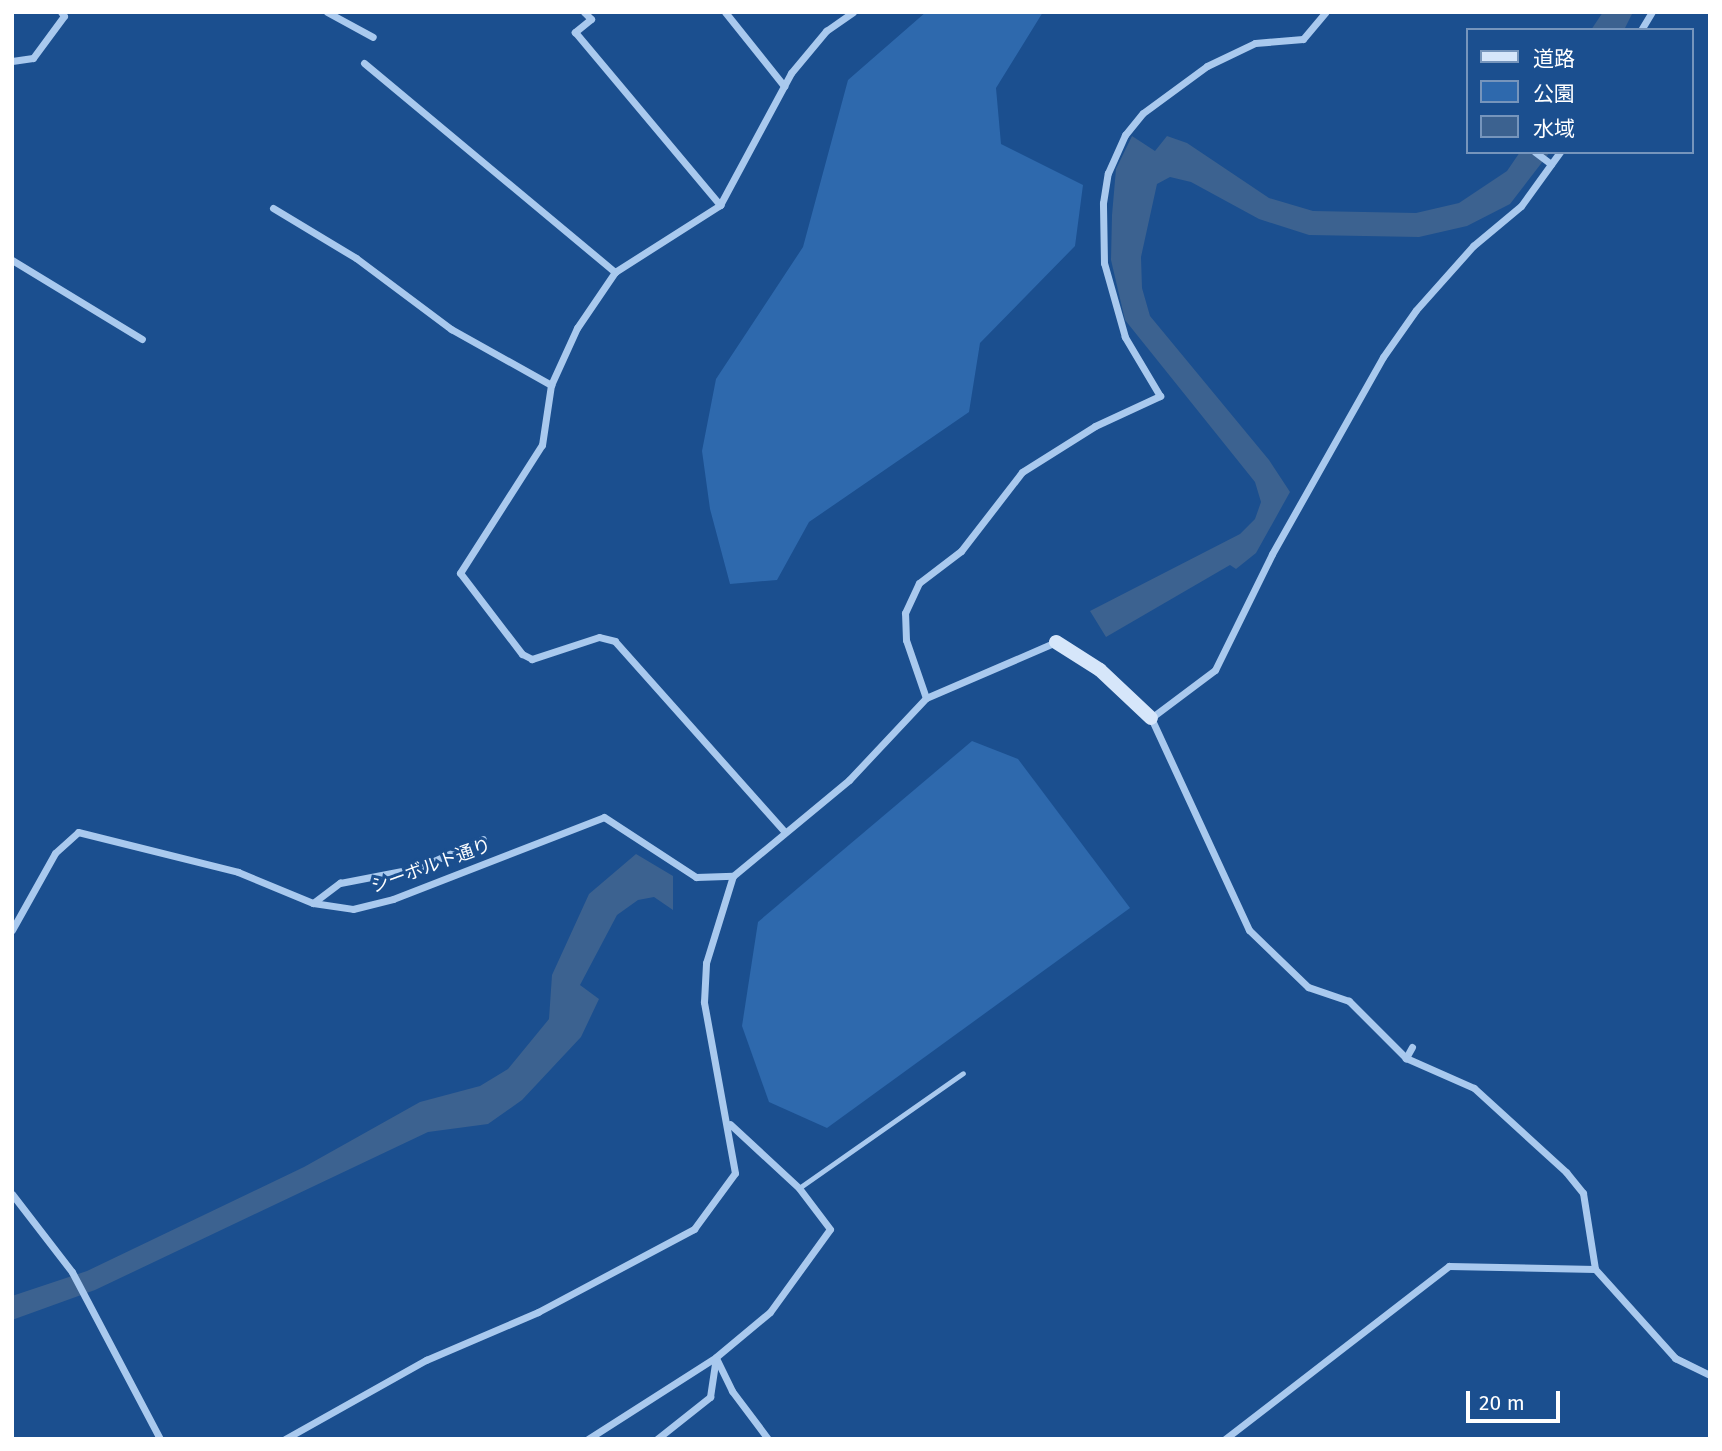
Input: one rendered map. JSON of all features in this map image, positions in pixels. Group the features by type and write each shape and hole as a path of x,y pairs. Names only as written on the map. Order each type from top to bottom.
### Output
{"street":[{"path":"12,61 33,58 64,16 61,12"},
{"path":"327,12 373,37"},
{"path":"584,12 591,19 575,32 720,205"},
{"path":"725,12 784,86"},
{"path":"784,831 692,722 615,641 599,637 533,659 522,654 460,573 542,445 551,385 577,328 615,272 720,205 784,86 826,31 853,12"},
{"path":"926,698 906,640 905,613 919,583 961,551 1022,472 1105,421 1160,396 1125,337 1104,263 1105,193 1125,135 1143,113 1207,66 1255,43 1303,39 1326,12"},
{"path":"1642,28 1652,12"},
{"path":"364,63 615,272"},
{"path":"1538,154 1551,164"},
{"path":"1151,718 1215,670 1272,554 1383,357 1416,310 1473,246 1521,206 1558,154"},
{"path":"273,208 356,258 451,329 551,385"},
{"path":"12,260 142,339"},
{"path":"285,1439 426,1360 538,1312 694,1228 736,1173 729,1124 712,1064 704,1002 713,932 733,876 784,831 849,780 926,698 1056,642 1084,661 1151,718 1249,930 1308,987 1349,1001 1406,1058 1474,1088 1566,1172 1583,1193 1595,1269 1675,1358 1710,1375"},
{"name":"シーボルト通り","path":"12,930 55,853 79,832 238,872 313,903 354,909 393,900 604,817 696,877 733,876"},
{"path":"313,903 340,883 418,868 483,839"},
{"path":"1406,1058 1412,1047"},
{"path":"589,1439 716,1357 770,1312 830,1229 799,1188 729,1124"},
{"path":"12,1194 72,1272 160,1439"},
{"path":"1225,1439 1449,1266 1595,1269"},
{"path":"657,1439 710,1396 716,1357"},
{"path":"716,1357 732,1391 768,1439"}],"lane":[{"path":"799,1188 962,1073"}],"green space":[{"path":"926,12 1043,12 996,88 1001,144 1083,185 1075,246 980,343 969,412 809,522 777,580 730,584 710,509 702,451 716,379 803,247 848,80"},
{"path":"972,741 1018,759 1130,908 827,1128 769,1102 742,1026 758,922"}],"water":[{"path":"1603,12 1633,12 1625,28 1592,28"},
{"path":"1132,136 1155,151 1167,136 1187,143 1269,198 1313,211 1416,213 1459,203 1507,171 1519,154 1548,154 1510,204 1467,226 1419,237 1309,235 1259,219 1191,182 1170,177 1157,184 1141,257 1142,288 1150,316 1269,460 1290,492 1256,553 1236,569 1230,565 1106,637 1090,611 1240,534 1255,519 1261,502 1255,482 1125,320 1111,260 1116,169"},
{"path":"636,854 673,876 673,910 654,897 638,900 617,915 580,985 599,999 581,1037 522,1100 488,1124 428,1132 95,1290 12,1320 12,1296 87,1271 304,1167 420,1102 480,1086 508,1069 549,1019 552,975 589,894"}]}
